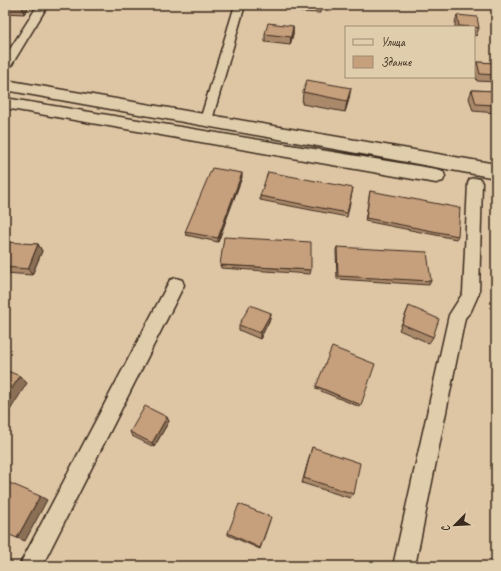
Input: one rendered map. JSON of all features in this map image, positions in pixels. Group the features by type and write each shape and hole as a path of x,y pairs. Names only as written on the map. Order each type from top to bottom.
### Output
{"main road":[{"path":"5,85 496,171"},
{"path":"5,104 496,186"}],"street":[{"path":"5,66 43,5"},
{"path":"206,120 240,5"},
{"path":"404,566 457,315 465,306 471,293 475,183"},
{"path":"30,566 176,285"}],"building":[{"path":"22,5 22,6 5,6"},
{"path":"457,15 477,17 479,28 475,26 459,26"},
{"path":"268,23 293,26 291,37 265,34"},
{"path":"477,62 496,63 496,75 480,74"},
{"path":"307,80 351,88 347,101 303,92"},
{"path":"472,90 496,91 496,105 476,104"},
{"path":"212,168 242,173 218,238 185,232"},
{"path":"268,172 353,188 347,213 260,196"},
{"path":"370,191 460,208 458,236 366,218"},
{"path":"224,237 311,242 311,270 220,265"},
{"path":"5,242 38,244 28,269 5,267"},
{"path":"337,247 427,252 431,281 338,276"},
{"path":"250,305 271,313 260,333 239,325"},
{"path":"409,306 439,319 433,337 402,324"},
{"path":"332,347 375,364 361,405 316,386"},
{"path":"5,370 20,376 5,399"},
{"path":"145,406 167,417 152,443 130,432"},
{"path":"312,447 360,463 354,494 304,478"},
{"path":"5,481 40,496 17,538 5,533"},
{"path":"239,504 271,517 260,548 228,533"}]}
